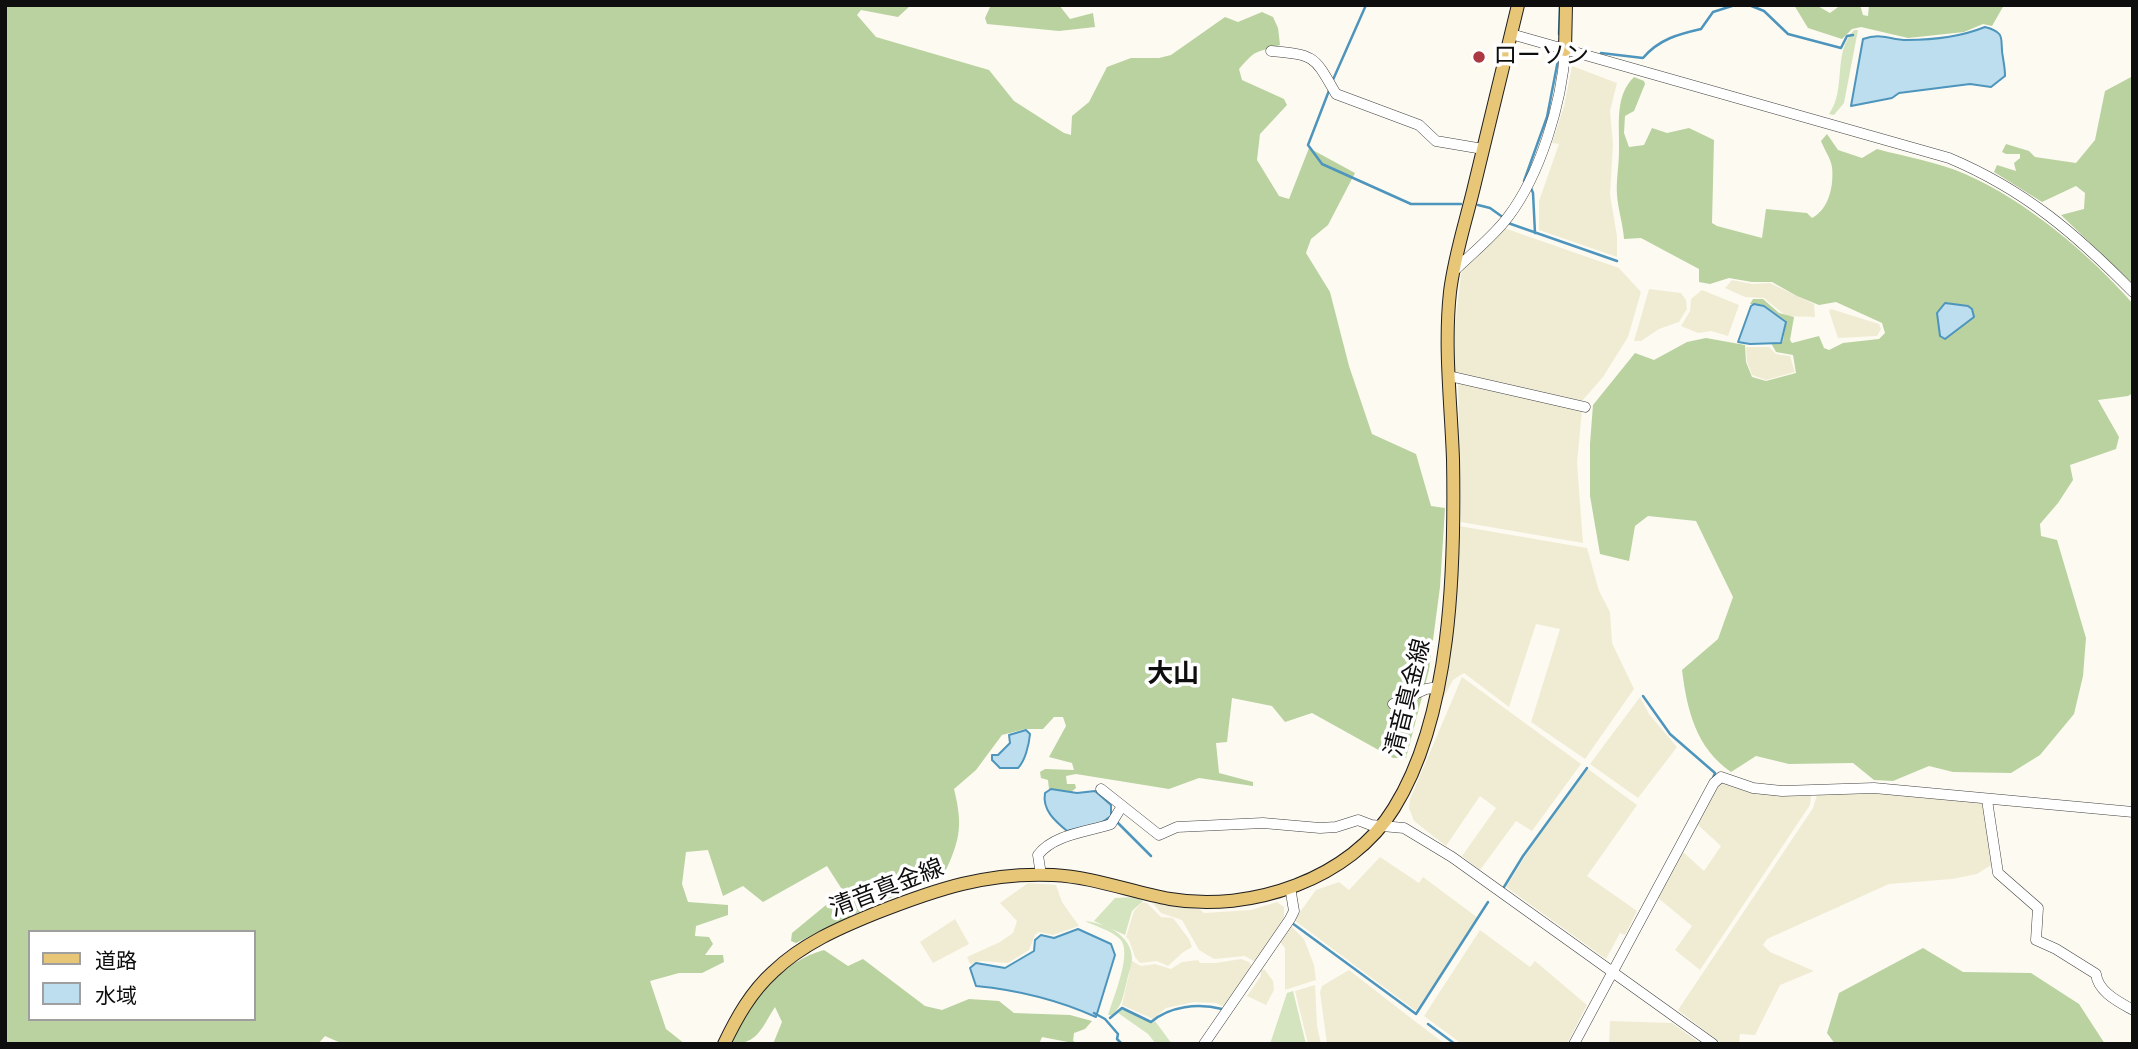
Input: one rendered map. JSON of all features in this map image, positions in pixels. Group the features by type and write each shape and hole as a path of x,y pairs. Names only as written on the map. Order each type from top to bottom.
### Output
{"main road":[{"name":"清音真金線","path":"724,1044 742,1009 761,984 786,960 821,937 929,892 960,883 1009,876 1041,875 1076,877 1189,901 1250,898 1290,887 1343,861 1361,848 1383,825 1400,799 1417,761 1443,662 1453,525 1448,318 1454,271 1518,5"},
{"path":"1565,50 1566,5"}],"street":[{"path":"1511,34 1949,158 2010,188 2057,220 2133,292"},
{"path":"1454,271 1506,220 1528,181 1549,132 1563,75 1565,50"},
{"path":"1271,51 1301,54 1322,67 1336,94 1419,125 1436,141 1483,149"},
{"path":"1449,376 1585,407"},
{"path":"1393,704 1426,689 1438,687"},
{"path":"1574,1044 1611,970 1714,783 1721,777 1753,788 1782,791 1866,788 2133,812"},
{"path":"1101,789 1158,835 1177,827 1198,825 1263,823 1320,828 1336,827 1358,820 1365,824 1404,828 1452,857 1713,1044"},
{"path":"1987,800 1998,873 2038,908 2036,940 2096,974 2097,982 2107,993 2133,1010"},
{"path":"1041,875 1038,855 1042,850 1061,839 1096,829 1115,820 1122,806"},
{"path":"1204,1044 1290,919 1294,911 1290,887"}],"shaded area":[{"path":"1572,66 1617,83 1610,111 1613,144 1610,195 1617,236 1617,257 1539,230 1539,201 1559,144 1552,143 1564,106"},
{"path":"1504,228 1619,268 1641,292 1628,337 1603,377 1582,401 1454,373 1455,326 1461,274 1464,267"},
{"path":"1732,280 1752,284 1770,283 1814,304 1815,317 1786,316 1764,298 1745,297 1725,288"},
{"path":"1649,289 1681,293 1686,300 1687,309 1679,322 1659,329 1641,341 1634,341"},
{"path":"1702,290 1739,305 1728,336 1711,331 1698,333 1681,326 1690,311 1691,299"},
{"path":"1831,309 1879,324 1881,329 1877,336 1838,338 1829,311"},
{"path":"1746,347 1769,347 1776,354 1790,356 1795,372 1766,380 1752,375 1747,362"},
{"path":"1458,381 1582,410 1577,463 1583,543 1461,522"},
{"path":"1459,526 1587,548 1599,591 1610,612 1612,643 1634,689 1585,759 1531,722 1560,629 1536,624 1509,707 1464,673 1453,680 1438,708 1448,668 1456,602"},
{"path":"1462,677 1581,764 1532,831 1516,821 1480,870 1462,856 1496,808 1480,796 1446,846 1414,821 1409,808 1410,799"},
{"path":"1640,697 1649,714 1677,747 1638,798 1590,764"},
{"path":"1588,769 1637,805 1587,876 1637,911 1625,935 1620,933 1606,959 1506,887 1537,837"},
{"path":"1726,782 1789,795 1811,796 1810,805 1700,970 1675,950 1692,926 1658,898 1682,851 1704,871 1721,846 1697,824 1719,783"},
{"path":"1865,790 1983,801 1994,863 1977,874 1952,879 1889,884 1767,939 1763,945 1770,952 1814,971 1780,985 1755,1035 1740,1034 1739,1044 1722,1044 1678,1010 1813,808 1817,795"},
{"path":"1380,857 1419,883 1423,877 1478,918 1416,1011 1294,920 1316,890 1339,882 1349,890"},
{"path":"1028,883 1056,885 1062,902 1079,926 1053,935 1039,932 1029,950 1008,963 981,961 970,964 967,957 1013,933 1017,921 1000,903"},
{"path":"1151,901 1199,909 1204,913 1251,910 1277,902 1284,907 1284,919 1255,962 1245,956 1214,959 1199,950 1182,920 1161,913"},
{"path":"1142,902 1147,903 1161,917 1173,918 1189,939 1192,947 1168,966 1157,961 1140,963 1126,937 1134,911"},
{"path":"955,919 969,944 933,963 920,942"},
{"path":"1291,926 1304,939 1314,965 1316,980 1285,990 1285,948 1279,941"},
{"path":"1480,930 1530,967 1535,961 1587,1005 1567,1044 1462,1044 1424,1016"},
{"path":"1241,959 1252,966 1225,1007 1216,1003 1194,1002 1166,1008 1153,1019 1122,1005 1132,961 1141,966 1155,964 1171,969 1182,962 1198,960 1200,963 1216,963"},
{"path":"1261,969 1265,970 1273,981 1274,990 1266,1005 1247,996 1261,976"},
{"path":"1349,970 1445,1044 1327,1044 1320,992 1322,986"},
{"path":"1315,985 1317,1026 1321,1044 1308,1044 1295,991"},
{"path":"1610,1021 1672,1023 1701,1044 1609,1044"}],"green space":[{"path":"5,5 911,5 898,17 861,10 857,15 876,37 989,70 1014,101 1071,135 1072,116 1089,102 1107,67 1131,58 1171,55 1225,17 1238,22 1262,12 1273,17 1278,28 1280,45 1254,54 1239,69 1242,80 1284,99 1287,105 1260,134 1257,160 1279,196 1289,199 1309,148 1355,173 1328,225 1311,239 1306,253 1330,292 1349,366 1372,434 1416,454 1431,506 1445,508 1440,587 1429,670 1406,758 1393,758 1312,713 1285,722 1272,706 1232,698 1227,742 1216,743 1219,773 1253,782 1253,786 1199,778 1169,789 1076,774 1066,776 1067,784 1075,784 1076,788 1071,792 1049,789 1048,780 1041,778 1040,772 1045,769 1074,770 1072,763 1049,757 1066,726 1063,717 1054,717 1043,729 1025,729 1002,735 976,770 954,789 959,815 958,835 942,879 879,902 796,943 791,941 792,933 843,891 827,866 763,902 743,886 723,896 708,850 686,852 682,884 688,902 728,905 728,915 696,926 695,936 709,937 713,944 705,955 723,955 724,962 702,973 679,973 650,981 666,1029 685,1044 343,1044 325,1036 318,1044 5,1044"},
{"path":"991,5 1059,5 1070,19 1093,13 1095,27 1059,31 987,24 985,18"},
{"path":"1794,5 1816,5 1830,13 1841,5 1860,5 1863,15 1868,16 1869,5 2004,5 1992,26 1983,24 1964,32 1908,38 1861,27 1852,29 1842,39 1808,28"},
{"path":"1854,30 1858,30 1844,103 1834,115 1829,114 1837,94 1843,49"},
{"path":"2133,76 2133,284 2061,215 2084,209 2085,193 2076,186 2042,202 1994,172 1997,165 2016,171 2014,163 2020,158 2020,154 2002,152 2006,144 2029,151 2035,157 2076,163 2095,140 2105,91"},
{"path":"1634,77 1645,84 1634,111 1625,116 1624,133 1629,147 1644,145 1652,128 1667,133 1689,128 1714,140 1712,223 1717,226 1762,238 1766,209 1807,213 1812,218 1818,214 1826,203 1832,182 1831,164 1821,141 1827,134 1838,150 1862,158 1877,149 1944,166 1988,185 2033,213 2077,248 2133,304 2133,393 2098,400 2119,437 2116,449 2070,465 2073,480 2040,524 2041,536 2057,540 2086,638 2083,676 2074,714 2040,755 2011,773 1953,772 1929,766 1893,781 1874,780 1853,763 1789,764 1756,756 1731,772 1709,752 1701,740 1690,714 1682,670 1718,639 1733,597 1696,521 1648,516 1635,526 1629,561 1600,554 1590,496 1593,405 1635,353 1654,360 1687,342 1706,338 1745,345 1746,362 1752,377 1766,381 1796,373 1793,355 1776,352 1771,343 1780,344 1783,341 1786,321 1764,305 1750,304 1753,299 1763,299 1779,313 1794,317 1790,340 1792,343 1819,336 1824,348 1829,350 1843,343 1879,339 1885,333 1882,323 1836,302 1819,305 1772,282 1729,278 1710,284 1699,282 1699,269 1641,238 1624,239 1617,195 1619,112 1623,93"},
{"path":"1135,897 1143,901 1132,911 1125,935 1094,921 1115,898"},
{"path":"1085,921 1101,924 1116,932 1131,951 1132,962 1123,995 1112,1015 1108,1015 1123,964 1123,945 1113,934"},
{"path":"1923,948 1963,972 2031,973 2079,1004 2105,1044 1835,1044 1827,1033 1839,993"},
{"path":"824,950 848,966 863,959 925,1006 942,1010 969,999 999,1001 1014,1013 1070,1015 1092,1021 1085,1029 1074,1033 1073,1041 1078,1044 1042,1037 1039,1044 773,1044 782,1022 775,1007 754,1038 732,1044 747,1014 768,986 794,964"},
{"path":"1293,991 1306,1044 1270,1044 1287,993"},
{"path":"1122,1009 1152,1023 1155,1021 1172,1044 1156,1044 1148,1034 1118,1013"}],"water":[{"path":"1985,27 2000,35 2005,69 2005,76 1991,87 1970,84 1899,93 1892,98 1851,106 1863,39 1880,36 1907,40 1937,39"},
{"path":"1945,303 1968,306 1974,317 1945,339 1940,336 1937,313"},
{"path":"1754,304 1764,306 1786,322 1781,343 1738,342"},
{"path":"1026,730 1030,734 1026,752 1018,768 1000,768 992,760 992,755 998,755 1010,743 1009,735"},
{"path":"1051,789 1077,793 1095,791 1111,805 1111,816 1101,823 1067,831 1054,819 1045,805 1045,793"},
{"path":"1078,929 1111,944 1115,955 1096,1017 1037,997 976,986 970,968 976,963 1005,968 1034,951 1035,940 1041,935 1054,938"}],"waterway":[{"path":"1332,82 1366,5"},
{"path":"1559,34 1560,5"},
{"path":"1601,53 1643,58 1663,42 1701,29 1713,12 1735,5"},
{"path":"1749,5 1764,11 1788,34 1841,48 1847,36 1853,35"},
{"path":"1524,181 1547,117 1559,55"},
{"path":"1330,88 1308,145 1322,164 1411,204 1461,204"},
{"path":"1531,188 1535,233"},
{"path":"1478,205 1490,208 1504,218"},
{"path":"1508,223 1617,261"},
{"path":"1643,696 1670,734 1715,773 1713,778"},
{"path":"1504,887 1523,856 1587,768"},
{"path":"1115,820 1151,856"},
{"path":"1416,1014 1488,902"},
{"path":"1292,923 1416,1014"},
{"path":"1110,1018 1122,1008 1151,1022 1167,1012 1185,1007 1222,1009"},
{"path":"1094,1013 1105,1019 1118,1034 1117,1039 1122,1044"},
{"path":"1428,1024 1455,1044"}],"place":[{"name":"ローソン","path":"1479,57"}],"district":[{"name":"大山","path":"1173,675"}]}
